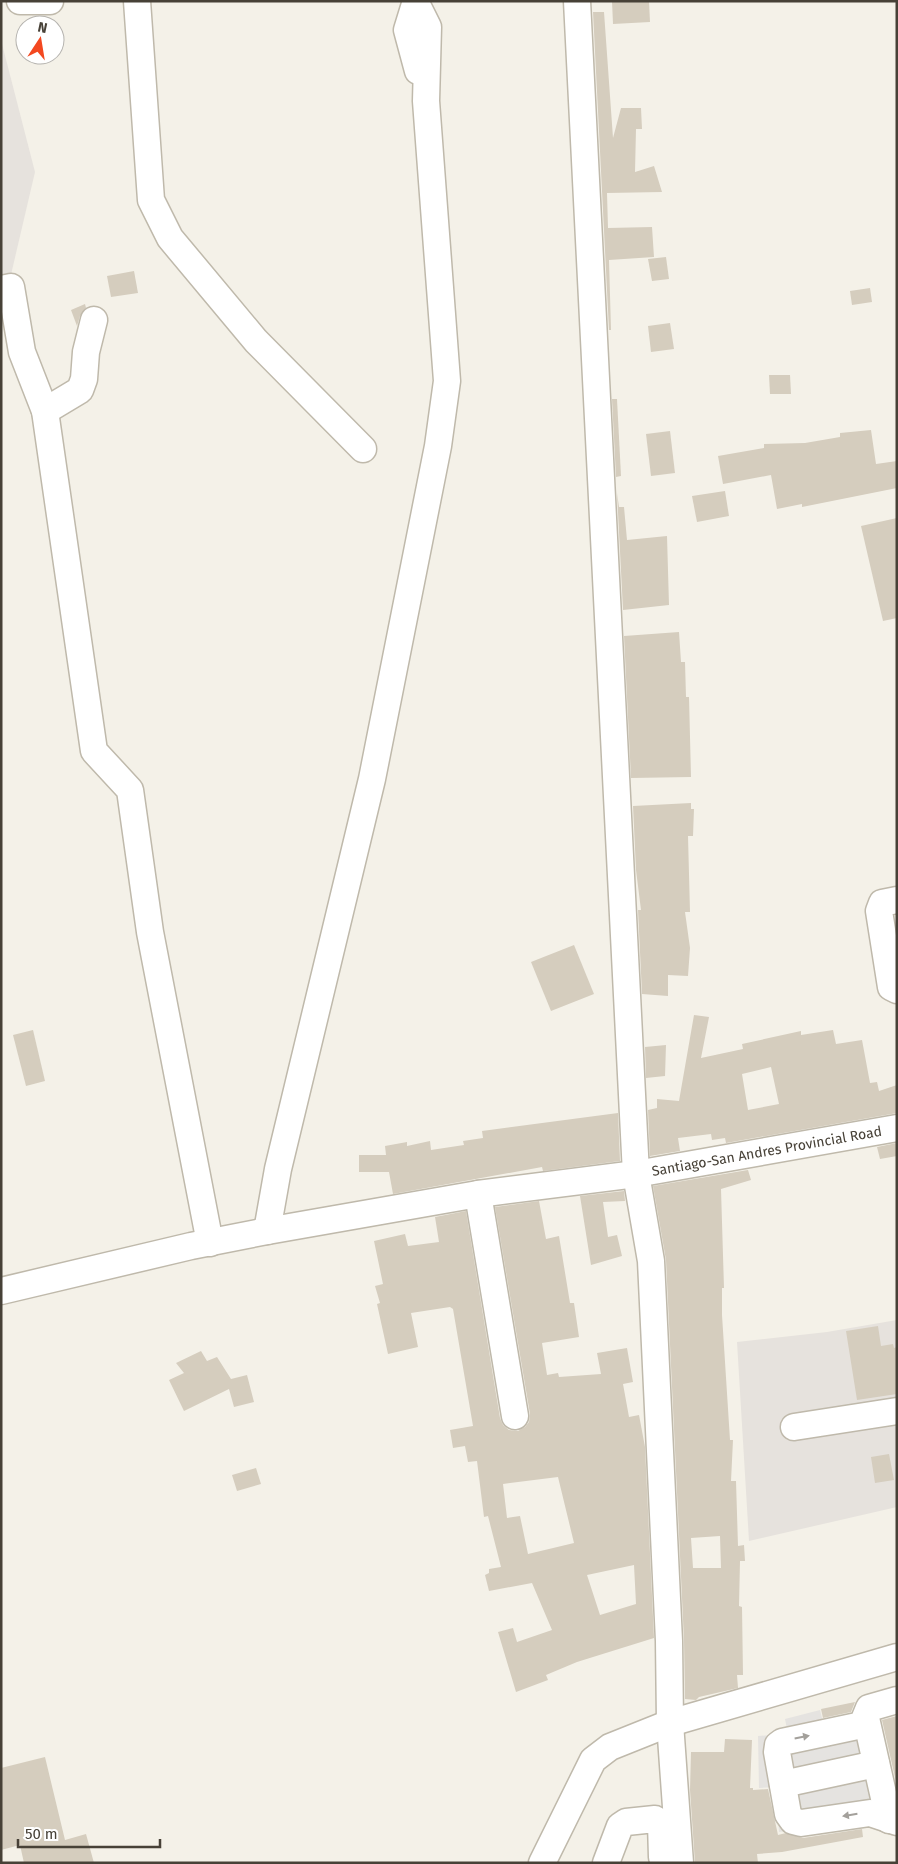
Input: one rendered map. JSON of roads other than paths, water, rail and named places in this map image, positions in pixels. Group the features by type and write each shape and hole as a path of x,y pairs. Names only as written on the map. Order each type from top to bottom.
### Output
{"street":[{"path":"20,1 50,1"},
{"path":"137,1 151,200 170,238 256,341 363,449"},
{"path":"577,1 636,1174 651,1260 669,1641 670,1723 680,1863"},
{"path":"267,1231 278,1169 372,779 438,446 448,382 426,101 407,30 415,3"},
{"path":"1,289 11,287 22,352 45,411 94,751 130,790 150,932 210,1243"},
{"path":"45,411 80,390 84,379 86,352 94,320"},
{"path":"897,900 882,903 879,911 892,987 897,990"},
{"name":"Santiago-San Andres Provincial Road","path":"1,1292 267,1231 478,1194 636,1174 897,1128"},
{"path":"478,1194 515,1416"},
{"path":"794,1427 897,1411"},
{"path":"542,1863 593,1760 610,1747 670,1723 897,1657"},
{"path":"893,1821 870,1813 796,1822 788,1814 777,1752 779,1743 860,1726 866,1718 869,1708 897,1700"},
{"path":"866,1718 876,1764 893,1821"},
{"path":"783,1784 876,1764"},
{"path":"606,1863 620,1826 626,1822 655,1819 661,1823 663,1863"}]}
